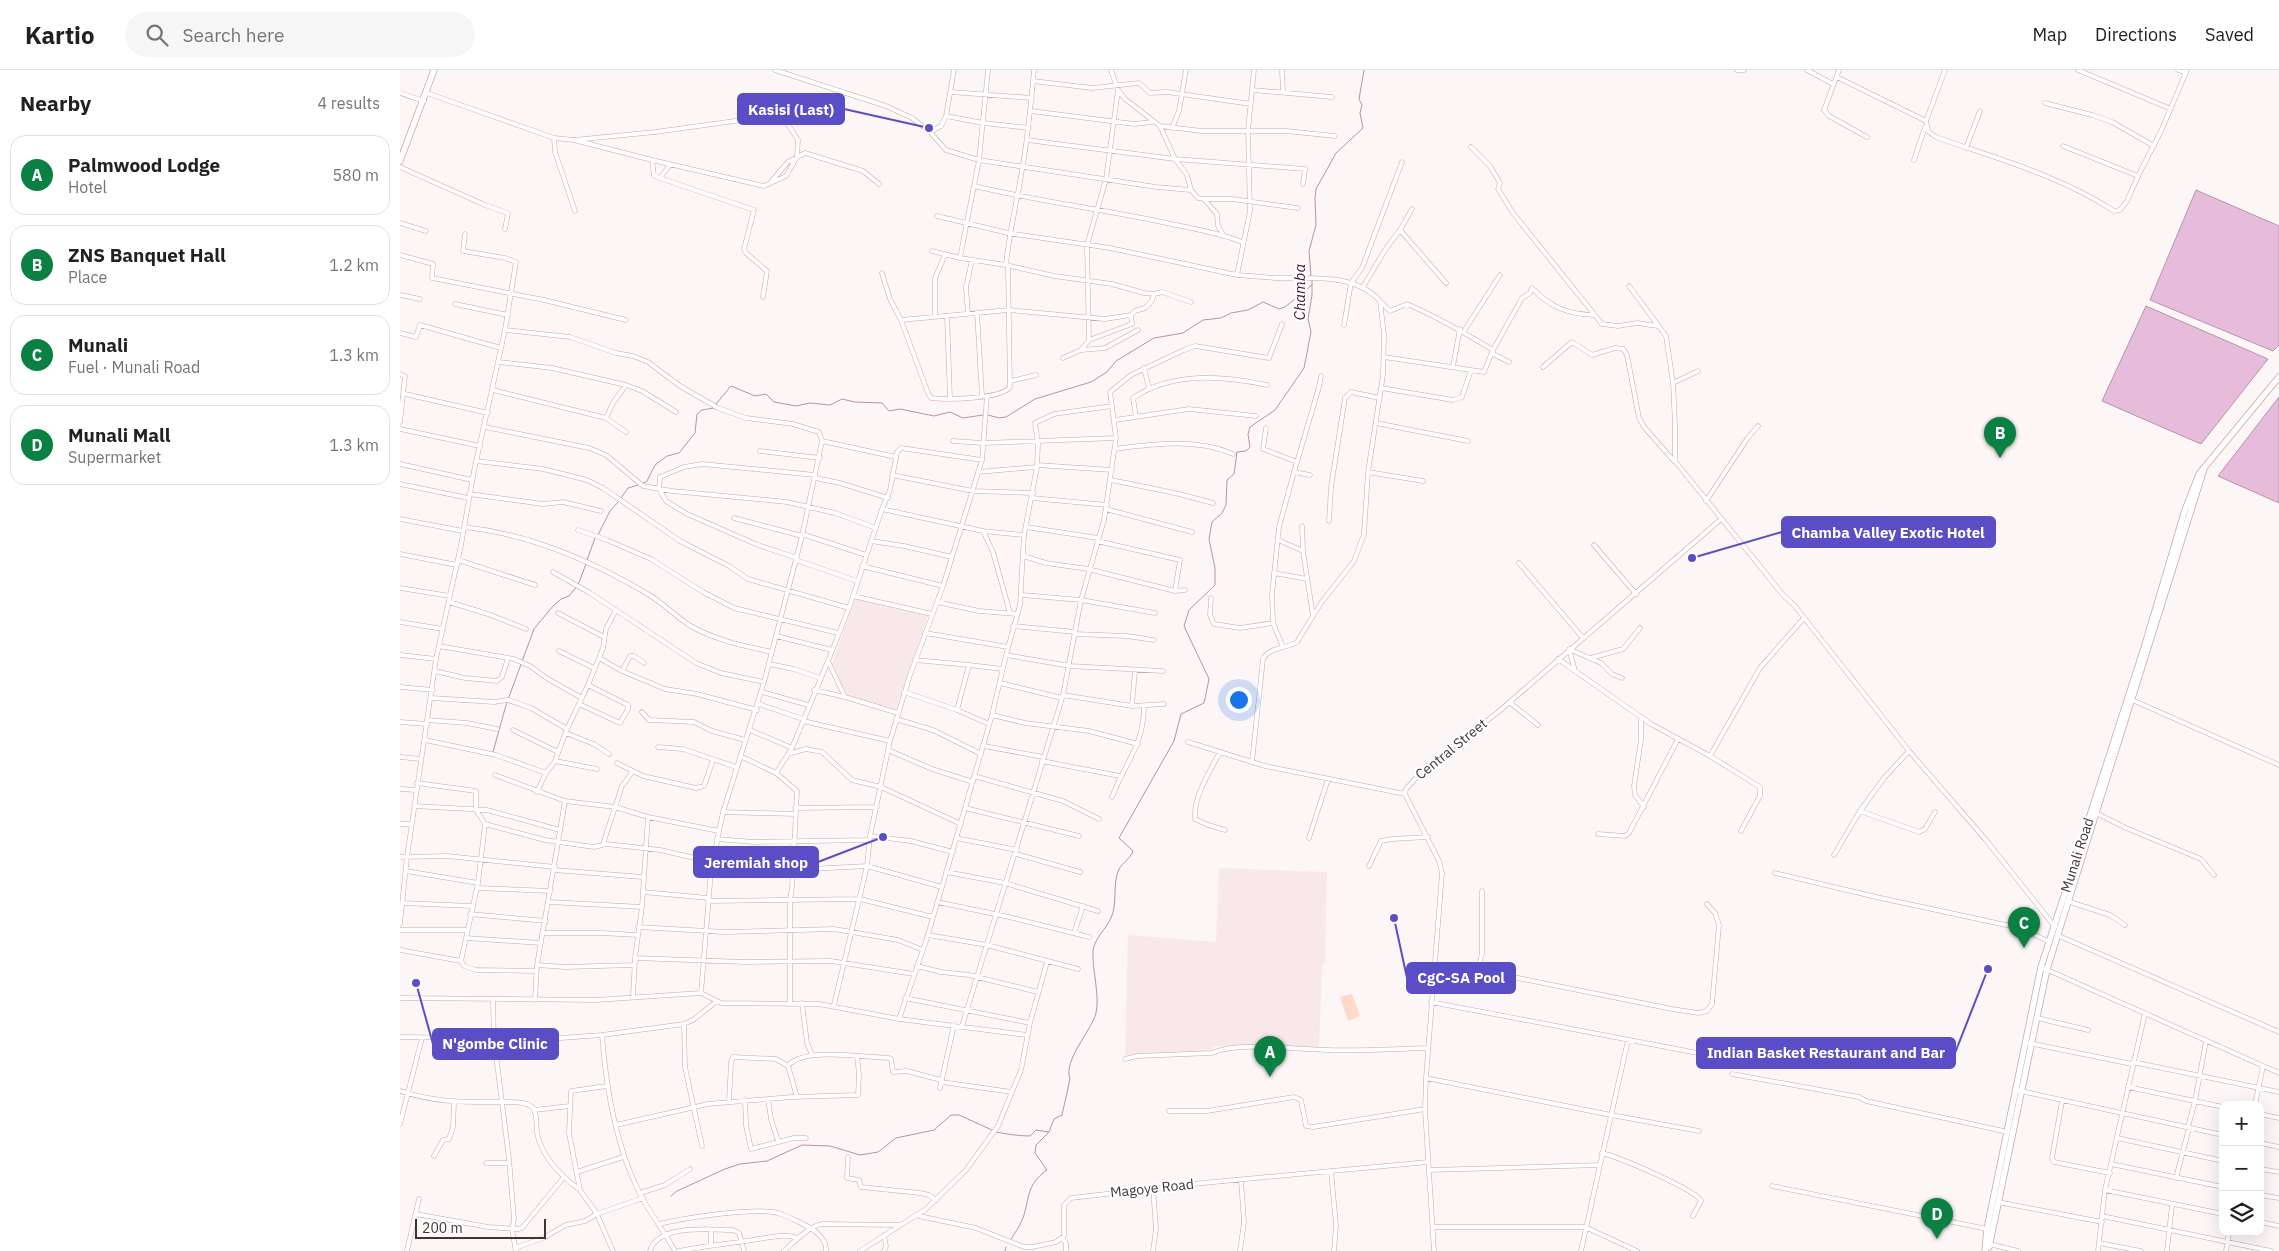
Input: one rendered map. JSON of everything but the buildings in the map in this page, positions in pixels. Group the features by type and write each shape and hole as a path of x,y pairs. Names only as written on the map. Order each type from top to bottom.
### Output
{"main road":[{"path":"400,161 434,70"},
{"name":"Munali Road","path":"2051,943 2204,469 2279,377"},
{"name":"Munali Road","path":"1987,1251 2044,968 2094,812"},
{"name":"Munali Road","path":"2029,1043 2037,1018 2044,968"},
{"name":"Munali Road","path":"1988,1244 1987,1229 1996,1202"}],"street":[{"path":"775,70 886,106 912,118 930,132 946,150 979,160 1156,187 1192,190"},
{"path":"930,132 941,126 946,116 954,70"},
{"path":"960,258 979,160 988,70"},
{"path":"882,273 890,299 902,320 931,398 984,396 1008,390 1011,381 1007,266 1008,233 1023,167 1031,111 1034,70"},
{"path":"1110,70 1118,90 1129,103 1152,122 1160,126 1202,131 1248,130 1335,136"},
{"path":"1172,128 1179,111 1180,94 1186,70"},
{"path":"1237,275 1249,214 1248,130 1254,70"},
{"path":"1282,70 1283,92"},
{"path":"1737,70 1744,70"},
{"path":"1807,70 1833,84"},
{"path":"1839,70 1824,106 1825,112 1867,137"},
{"path":"1914,160 1945,70"},
{"path":"2078,70 2171,109"},
{"path":"1837,77 1926,123 1928,131 1936,137 2050,177 2098,200 2114,211 2120,210 2127,201 2171,109 2187,72 2178,70"},
{"path":"1033,82 1092,88 1139,83 1149,93 1180,94 1251,104"},
{"path":"1081,350 1088,340 1090,319 1087,245 1106,179 1108,151 1115,122 1118,90"},
{"path":"1252,90 1332,97"},
{"path":"400,92 424,101"},
{"path":"951,92 1032,98"},
{"path":"427,93 554,138 574,140 670,165 764,186 786,176 797,157 798,140 785,120 779,115 696,127 574,140"},
{"path":"2046,103 2112,122 2154,146"},
{"path":"1031,111 1136,124 1152,122"},
{"path":"1966,148 1980,111"},
{"path":"946,116 983,123 1029,128"},
{"path":"1160,126 1175,159 1187,175 1192,190 1198,198 1250,201 1298,208"},
{"path":"554,138 555,152 576,211"},
{"path":"1027,140 1175,159 1305,169 1303,184"},
{"path":"2063,146 2138,176"},
{"path":"1471,147 1490,166 1500,183 1498,189 1513,213 1602,324 1607,326 1637,323 1658,326"},
{"path":"770,183 782,168 805,153 863,171 879,184"},
{"path":"652,160 654,176 754,210 744,249 746,253 765,267 767,271 763,297"},
{"path":"1344,325 1351,283 1362,268 1402,162"},
{"path":"660,178 670,165"},
{"path":"400,167 485,205 508,213 505,229"},
{"path":"974,186 1017,196 1098,208 1223,234 1242,242"},
{"path":"1204,199 1217,214 1218,226 1223,234"},
{"path":"1364,287 1385,250 1400,230 1412,209"},
{"path":"937,216 1008,233 1110,248 1237,275 1313,278 1351,283 1364,287 1390,311 1407,304 1462,330 1493,350 1493,354 1509,362"},
{"path":"400,223 426,231"},
{"path":"1400,230 1446,283"},
{"path":"400,924 401,895 406,871 417,783 432,698 436,659 464,529 476,461 499,362 516,261 463,251 465,234"},
{"path":"932,252 1154,294 1162,292 1191,302"},
{"path":"935,317 935,278 945,254"},
{"path":"400,255 433,264 432,278 544,300 626,320"},
{"path":"968,314 966,287 972,260"},
{"path":"1453,366 1462,330 1500,275"},
{"path":"1629,286 1666,336 1673,383 1674,461"},
{"path":"1384,357 1484,372 1493,350 1522,298 1530,293 1532,288 1543,300 1562,310 1594,314"},
{"path":"902,320 1009,310 1047,312 1090,319 1105,319 1131,315 1148,305 1154,294"},
{"path":"400,295 420,299"},
{"path":"1252,762 1262,659 1271,650 1283,648 1297,642 1359,551 1364,534 1368,472 1380,398 1384,357 1380,301"},
{"path":"455,304 508,314"},
{"path":"834,1005 867,866 870,838 890,741 904,692 943,586 982,460 984,396 977,312"},
{"path":"1088,340 1132,324 1131,315"},
{"path":"947,316 950,398"},
{"path":"962,1026 1016,852 1042,759 1063,696 1081,600 1106,508 1111,480 1116,438 1110,392 1131,375 1195,346 1269,358 1282,324"},
{"path":"400,333 416,337 420,325 501,348"},
{"path":"505,330 570,337 616,353 632,356 648,362 680,386 718,408 746,418 806,427 819,432 822,441 820,458 802,535 759,704 736,767 723,812 710,871 701,993"},
{"path":"1062,358 1081,350 1104,348 1138,330"},
{"path":"1543,367 1572,342 1592,355 1615,348 1623,349 1627,355 1639,418 1644,427 1783,595 1796,603 1804,618 1908,751 1986,840 2056,930 2279,1032"},
{"path":"499,362 552,368 626,385 642,391 676,412"},
{"path":"1144,368 1149,388"},
{"path":"1381,388 1454,400 1462,397 1471,370"},
{"path":"1673,383 1698,371"},
{"path":"400,374 405,376 400,422"},
{"path":"1011,381 1036,375"},
{"path":"1283,648 1273,623 1272,594 1280,520 1320,388 1321,376"},
{"path":"1136,416 1133,398 1149,388 1199,378 1224,378 1267,385"},
{"path":"606,418 613,403 626,385"},
{"path":"493,390 606,418 626,432"},
{"path":"1329,521 1331,487 1345,398 1351,392 1380,398"},
{"path":"404,394 488,413"},
{"path":"899,1019 928,935 984,746 1022,594 1024,535 1037,466 1035,423 1046,417 1112,406"},
{"path":"1115,420 1189,409 1256,416"},
{"path":"1376,424 1468,441"},
{"path":"1706,501 1747,439 1758,426"},
{"path":"484,427 589,448 606,455 638,484 659,489 757,498 808,506 835,513 876,528"},
{"path":"1266,428 1263,448 1297,462"},
{"path":"400,429 480,446"},
{"path":"952,440 983,443 1037,439 1116,438"},
{"path":"822,441 896,457"},
{"path":"1115,449 1170,442 1203,446 1233,454"},
{"path":"776,773 792,748 849,608 882,509 888,498 897,452 902,448 982,460"},
{"path":"760,452 820,458"},
{"path":"476,461 543,469 587,480 603,488 680,540 724,563 748,579 787,592 849,608"},
{"path":"400,464 472,480"},
{"path":"857,581 758,546 692,516 666,501 659,489 660,477 684,467 696,465 815,477 888,498"},
{"path":"978,472 1037,466 1112,470"},
{"path":"1294,472 1310,475"},
{"path":"1368,472 1423,481"},
{"path":"892,475 973,491 1033,495 1106,508 1192,532"},
{"path":"1111,480 1175,493 1213,504"},
{"path":"400,484 469,496 543,504 563,502 600,511"},
{"path":"882,509 960,527 1024,535"},
{"path":"400,518 527,540 586,560 652,596 681,620 701,632 772,652"},
{"path":"734,518 802,535 866,555"},
{"name":"Central Street","path":"1434,1251 1428,1170 1426,1078 1442,873 1440,861 1405,794 1408,785 1427,766 1510,702 1720,520"},
{"path":"1302,526 1302,551 1313,616"},
{"path":"1026,528 1098,540 1180,560 1175,591"},
{"path":"578,530 651,559 703,592 734,608 838,633"},
{"path":"983,531 993,552 1010,613"},
{"path":"1278,540 1302,551"},
{"path":"871,542 904,546 952,557"},
{"path":"1594,545 1636,594"},
{"path":"400,554 457,563 536,585"},
{"path":"1023,556 1088,569 1175,591 1185,590"},
{"path":"1519,563 1584,638"},
{"path":"862,566 943,586"},
{"path":"553,572 590,593 708,669 764,682"},
{"path":"1274,573 1307,579"},
{"path":"400,588 450,596"},
{"path":"1022,594 1081,600 1155,613"},
{"path":"853,596 932,614"},
{"path":"1211,598 1210,615 1214,624 1240,628 1273,623"},
{"path":"449,602 488,614 526,629"},
{"path":"937,602 979,611 1017,614"},
{"path":"537,792 546,773 555,761 588,686 599,658 604,637 616,610"},
{"path":"558,613 604,637"},
{"path":"1710,756 1760,668 1804,618"},
{"path":"400,622 443,629"},
{"path":"1013,626 1154,640"},
{"path":"1591,658 1623,650 1640,628"},
{"path":"925,633 1008,647"},
{"path":"776,636 832,650"},
{"path":"439,646 508,658 530,666 548,679 582,698"},
{"path":"1569,649 1591,658 1608,668 1612,674 1622,678"},
{"path":"1569,649 1575,671"},
{"path":"559,651 594,668"},
{"path":"400,655 436,659"},
{"path":"1006,655 1070,666 1163,671"},
{"path":"622,671 630,656 634,656 644,663"},
{"path":"435,672 465,678 497,681 502,677 508,658"},
{"path":"599,658 622,671 665,688 697,694 757,710"},
{"path":"1558,659 1641,717 1760,787 1760,796 1741,831"},
{"path":"915,660 1003,669"},
{"path":"828,661 845,698"},
{"path":"769,664 794,669 820,678"},
{"path":"957,710 968,665"},
{"path":"1132,706 1136,670"},
{"path":"1000,683 1063,696 1132,706 1164,704"},
{"path":"579,704 620,723 628,709 628,705 620,700 588,686"},
{"path":"400,687 433,690"},
{"path":"814,690 898,713"},
{"path":"762,692 808,705"},
{"path":"904,692 957,710 990,724"},
{"path":"432,698 494,702 508,700 531,708 567,731 609,754"},
{"path":"2130,699 2279,765"},
{"path":"1510,702 1538,725"},
{"path":"759,704 803,720 890,741"},
{"path":"1112,797 1120,776 1138,744 1143,726 1144,706"},
{"path":"642,712 650,720 694,722 712,731 745,740"},
{"path":"992,715 1053,728 1089,731 1138,744"},
{"path":"1641,717 1641,740 1634,786 1635,795 1644,807"},
{"path":"896,719 932,730 981,754"},
{"path":"400,722 468,723 497,729"},
{"path":"513,730 558,752"},
{"path":"750,730 792,748"},
{"path":"1598,834 1625,836 1633,828 1678,739"},
{"path":"425,740 496,755 546,773"},
{"path":"1188,742 1252,762 1405,794"},
{"path":"984,746 1120,776"},
{"path":"658,747 683,749 736,767"},
{"path":"788,754 806,750 822,752 848,778 881,788 961,824"},
{"path":"888,750 932,769 973,782"},
{"path":"1834,855 1860,811 1884,778 1908,751"},
{"path":"1220,752 1202,788 1194,813 1195,819 1201,823 1225,830"},
{"path":"740,756 776,773 796,790 790,900 790,1003"},
{"path":"400,757 421,759"},
{"path":"617,763 643,776 696,788 704,786 714,760"},
{"path":"555,761 597,769"},
{"path":"603,844 622,786 633,771"},
{"path":"495,776 565,801 615,807 648,817 719,831"},
{"path":"974,776 1033,792 1073,806 1099,819"},
{"path":"1308,838 1328,779"},
{"path":"417,783 476,791 476,810 485,824 482,859 461,961 464,966 470,969 536,971"},
{"path":"400,790 416,790"},
{"path":"534,1000 536,971 565,801"},
{"path":"414,806 494,811 560,830"},
{"path":"795,808 877,808"},
{"path":"965,808 1025,821 1079,836"},
{"path":"1860,811 1919,832 1925,829 1935,812"},
{"path":"723,812 795,814"},
{"path":"2094,812 2126,828 2201,860 2214,875"},
{"path":"633,997 634,965 642,907 648,817"},
{"path":"400,824 412,824"},
{"path":"485,824 558,843 598,847 603,844 645,848 672,852 712,862"},
{"path":"1369,866 1381,841 1392,838 1428,837"},
{"path":"718,839 754,842 794,842 870,838 911,841 953,852"},
{"path":"956,838 1016,852 1080,872"},
{"path":"400,857 447,856 643,877"},
{"path":"710,871 792,870 867,866 942,888"},
{"path":"406,871 477,885 551,891"},
{"path":"946,872 1005,884 1098,911"},
{"path":"1775,873 1867,896 2020,928 2051,943"},
{"path":"1478,970 1481,960 1483,929 1482,891"},
{"path":"643,892 708,900 860,899 933,917"},
{"path":"2067,901 2110,915 2125,925"},
{"path":"549,902 642,907"},
{"path":"937,902 1089,937"},
{"path":"402,903 472,906"},
{"path":"1434,964 1478,970 1698,1013 1707,1011 1712,1004 1719,924 1715,913 1707,904"},
{"path":"1074,933 1083,906"},
{"path":"470,914 546,921"},
{"path":"638,927 706,931 834,929 898,940 923,950"},
{"path":"400,930 467,930"},
{"path":"544,933 638,935"},
{"path":"928,935 987,945 1047,962 1078,968"},
{"path":"466,938 541,943"},
{"path":"400,950 461,961"},
{"path":"635,958 704,961 822,960 914,974"},
{"path":"860,1251 884,1235 919,1216 966,1170 991,1137 998,1126 1021,1070 1027,1035 1047,962"},
{"path":"538,965 634,965"},
{"path":"917,966 977,977 1038,992"},
{"path":"2044,968 2279,1073"},
{"path":"400,998 534,1000 701,993 717,1001 757,1005 802,1003 834,1005 899,1019 954,1024 1027,1035"},
{"path":"906,998 1030,1023"},
{"path":"494,1000 494,1039 509,1163 514,1219 512,1230 515,1249 566,1225 584,1221 597,1214 643,1198"},
{"path":"400,1037 547,1039 602,1035 684,1024 699,1016 717,1001"},
{"path":"1431,1002 1708,1055"},
{"path":"802,1003 807,1043 812,1056"},
{"path":"2098,1251 2111,1164 2144,1013"},
{"path":"2037,1018 2088,1030"},
{"path":"684,1024 685,1067 702,1146"},
{"path":"940,1088 954,1024"},
{"path":"602,1035 607,1086 623,1157 640,1193 675,1251"},
{"path":"400,1124 422,1038"},
{"path":"1581,1251 1628,1040"},
{"path":"2176,1178 2195,1101 2206,1040"},
{"path":"2029,1043 2279,1092"},
{"path":"1125,1059 1137,1056 1212,1053 1237,1047 1329,1050 1428,1048"},
{"path":"788,1066 798,1059 812,1056 890,1058 893,1072 913,1072 941,1081 1012,1092"},
{"path":"616,1125 692,1106 745,1100 858,1095 859,1074 857,1056"},
{"path":"729,1102 731,1062 733,1057 776,1059 788,1066 797,1097"},
{"path":"2256,1101 2263,1066"},
{"path":"1732,1074 1858,1097 1866,1101 2010,1132"},
{"path":"1426,1078 1699,1131"},
{"path":"580,1190 569,1133 570,1106 573,1090 607,1086"},
{"path":"2128,1087 2219,1106"},
{"path":"400,1091 454,1103 502,1102 525,1104 534,1110 570,1106"},
{"path":"2019,1091 2219,1134"},
{"path":"1169,1111 1207,1112 1294,1098 1301,1100 1306,1126 1313,1127 1426,1110"},
{"path":"768,1099 771,1119 778,1141"},
{"path":"745,1100 746,1125 750,1148 758,1148 794,1138 806,1138"},
{"path":"2062,1101 2052,1158 2054,1162 2110,1173"},
{"path":"434,1156 443,1140 449,1139 453,1127 454,1103"},
{"path":"534,1110 541,1146 552,1164 580,1190 597,1214 613,1251"},
{"path":"2264,1115 2279,1118"},
{"path":"2117,1138 2219,1160"},
{"path":"2264,1144 2279,1147"},
{"path":"1602,1154 1611,1156 1693,1193 1700,1201 1693,1216"},
{"path":"576,1172 623,1157"},
{"path":"848,1158 847,1178 859,1180 861,1187 920,1193 936,1200"},
{"name":"Magoye Road","path":"1062,1238 1065,1232 1064,1205 1068,1199 1153,1188 1428,1162"},
{"path":"486,1164 509,1163"},
{"path":"2111,1164 2219,1186"},
{"path":"1428,1170 1600,1165"},
{"path":"640,1193 665,1185 690,1169"},
{"path":"2264,1170 2279,1172"},
{"path":"1331,1171 1336,1224 1334,1251"},
{"path":"416,1214 512,1230 522,1228 564,1177"},
{"path":"1240,1251 1244,1222 1241,1180"},
{"path":"1772,1186 1987,1229"},
{"path":"1153,1188 1156,1229 1153,1251"},
{"path":"2106,1190 2219,1213"},
{"path":"2264,1195 2279,1198"},
{"path":"408,1251 420,1199"},
{"path":"1996,1202 2102,1222"},
{"path":"2167,1251 2172,1219 2172,1205"},
{"path":"659,1224 692,1217 778,1213 812,1228 825,1242 826,1251"},
{"path":"919,1216 976,1228 1024,1247 1043,1246 1062,1238 1066,1243 1066,1251"},
{"path":"2102,1216 2271,1251"},
{"path":"2264,1223 2279,1226"},
{"path":"784,1251 812,1228 822,1224 901,1225"},
{"path":"1433,1227 1586,1227 1637,1251"},
{"path":"650,1251 654,1243 667,1236 689,1229 734,1230 739,1234 744,1251"},
{"path":"711,1230 712,1244"},
{"path":"679,1251 780,1234 798,1238"},
{"path":"884,1235 885,1250 891,1251"},
{"path":"2226,1251 2229,1236"},
{"path":"2099,1243 2141,1251"},
{"path":"1988,1244 2018,1251"}],"shaded area":[{"path":"2196,190 2279,226 2279,345 2273,351 2150,300"},
{"path":"2146,306 2268,359 2201,444 2102,401"},
{"path":"2279,397 2279,503 2218,476"},
{"path":"855,599 928,616 896,710 848,697 832,664"},
{"path":"1219,868 1327,872 1325,963 1322,964 1319,1049 1212,1046 1212,1051 1125,1056 1128,935 1216,942"},
{"path":"1352,994 1360,1016 1348,1021 1340,997"}],"waterway":[{"name":"Chamba","path":"1311,276 1309,251 1316,225 1316,189 1336,153 1363,128 1360,113 1362,105 1359,99 1364,70"},
{"path":"1011,1239 1023,1218 1032,1186 1047,1170 1035,1153 1036,1145 1049,1132 1054,1119 1062,1115 1070,1079 1070,1063 1096,1013 1097,998 1093,951 1113,912 1119,869 1133,851 1119,838 1174,741 1181,714 1204,703 1209,679 1184,626 1189,610 1215,585 1215,568 1209,539 1212,522 1222,513 1226,505 1227,480 1234,474 1237,452 1246,451 1250,447 1248,434 1250,427 1275,410 1304,368 1311,332 1308,319 1312,295 1312,280"},
{"path":"988,415 999,418 1006,417 1035,399 1091,382 1107,372 1116,361 1154,338 1183,333 1203,320 1221,318 1231,313 1248,310 1263,302 1279,309 1285,307 1312,285"},
{"path":"716,404 731,386 755,396 766,394 774,402 796,406 810,403 830,405 842,399 855,402 882,403 889,411 900,409 934,416 950,412 963,418 983,415"},
{"path":"642,484 647,481 655,465 667,456 679,453 695,433 697,414 702,410 714,408"},
{"path":"621,498 628,488 638,485"},
{"path":"598,535 610,511 619,501"},
{"path":"587,560 595,538"},
{"path":"493,752 506,705 534,629 553,606 561,599 569,596 578,585 586,564"},
{"path":"671,1196 677,1191 725,1169 740,1164 767,1161 802,1145 830,1146 860,1155 878,1152 896,1138 934,1130 951,1115 959,1115 992,1130"},
{"path":"996,1132 1030,1136 1036,1130 1048,1132"},
{"path":"1005,1251 1006,1247"}],"place":[{"name":"Kasisi (Last)","path":"929,128"},
{"name":"ZNS Banquet Hall","path":"2000,458"},
{"name":"Chamba Valley Exotic Hotel","path":"1692,558"},
{"name":"Jeremiah shop","path":"883,837"},
{"name":"CgC-SA Pool","path":"1394,918"},
{"name":"Munali","path":"2024,948"},
{"name":"Indian Basket Restaurant and Bar","path":"1988,969"},
{"name":"N'gombe Clinic","path":"416,983"},
{"name":"Palmwood Lodge","path":"1270,1077"},
{"name":"Munali Mall","path":"1937,1239"}]}
